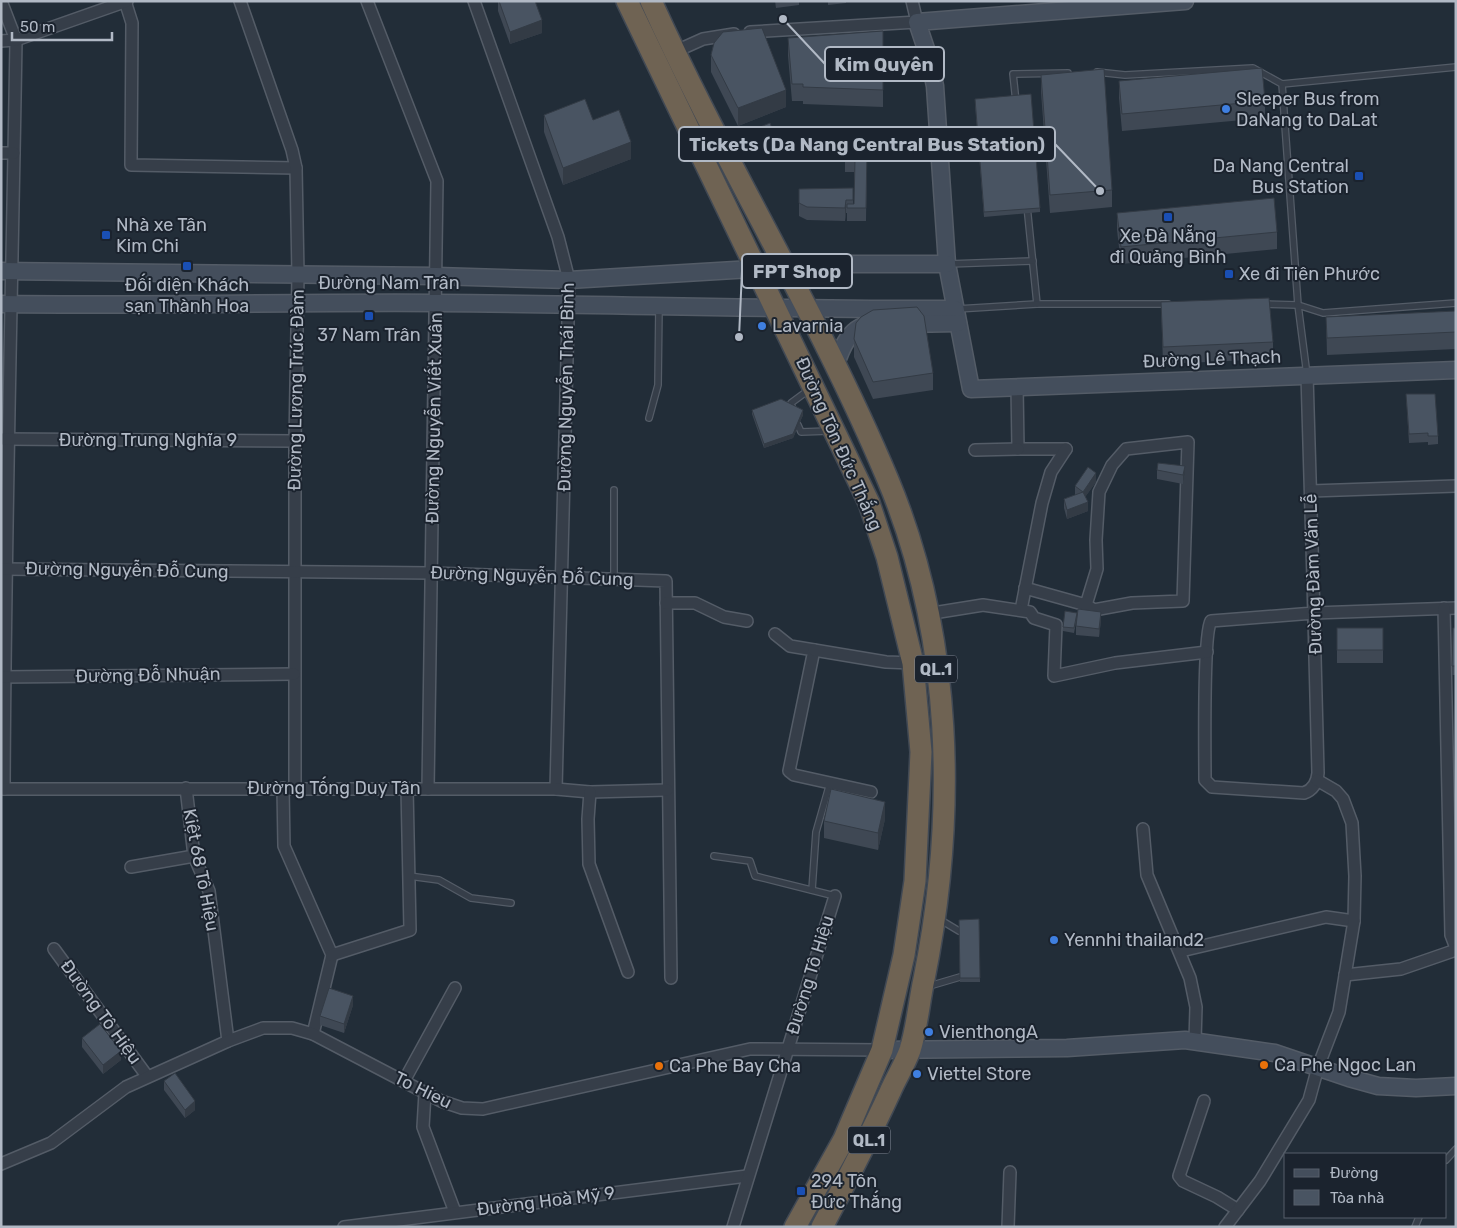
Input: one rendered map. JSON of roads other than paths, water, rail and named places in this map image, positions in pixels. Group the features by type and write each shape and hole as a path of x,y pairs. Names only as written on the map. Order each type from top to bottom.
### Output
{"highway":[{"name":"Đường Tôn Đức Thắng","path":"627,1 869,503 887,557 914,662 921,752 919,838 910,919 882,1050 844,1139 795,1227"},
{"name":"Đường Tôn Đức Thắng","path":"651,1 674,52 808,309 888,481 910,546 927,614 942,713 944,838 935,916 910,1050 864,1149 822,1227"},
{"path":"919,838 944,838"}],"street":[{"path":"2,1 16,40 14,153 7,271 3,569 3,789"},
{"name":"Đường Lương Trúc Đàm","path":"240,1 292,150 296,168 298,275 294,674 289,788 284,846 332,956"},
{"name":"Đường Nguyễn Viết Xuân","path":"367,1 437,181 428,789"},
{"name":"Đường Nguyễn Thái Bình","path":"474,1 558,237 569,280 556,789"},
{"path":"912,1 929,58 935,86 947,264 957,316"},
{"path":"674,52 703,39 740,33 917,22 1185,1"},
{"path":"1,40 16,40 126,2 132,23 131,165 296,168"},
{"path":"1,153 14,153"},
{"path":"786,267 947,264"},
{"name":"Đường Nam Trân","path":"7,271 437,276 569,280 786,267"},
{"name":"Đường Nam Trân","path":"7,304 436,303 808,309"},
{"path":"808,309 957,316"},
{"path":"835,367 847,338 868,324 957,316"},
{"name":"Đường Lê Thạch","path":"957,316 970,389 1456,370"},
{"name":"Đường Đàm Văn Lễ","path":"1307,376 1318,776"},
{"path":"1017,386 1018,450"},
{"name":"Đường Trung Nghĩa 9","path":"5,439 295,441"},
{"path":"1025,588 1086,605 1094,610 1132,602 1183,601 1188,442 1126,449 1112,465 1099,492 1096,540 1097,569 1086,605"},
{"path":"975,450 1066,449 1051,472 1040,512 1021,610"},
{"path":"1311,491 1456,486"},
{"name":"Đường Nguyễn Đỗ Cung","path":"3,569 432,573 666,580 667,790 671,978"},
{"path":"666,603 695,603 724,617 747,621"},
{"path":"927,614 983,605 1030,612 1034,618 1056,625 1054,676 1115,663 1207,652"},
{"path":"1345,974 1401,969 1456,949 1451,935 1451,720 1444,608"},
{"path":"1225,1227 1260,1182 1309,1100 1318,1067 1339,1012 1354,921 1355,876 1352,823 1343,799 1336,790 1318,776 1313,788 1304,793 1212,787 1207,784 1205,780 1208,626 1210,621 1314,613 1456,608"},
{"path":"775,634 790,646 886,662 914,662"},
{"path":"814,650 789,768 794,775 871,792"},
{"name":"Đường Đỗ Nhuận","path":"3,677 294,674"},
{"name":"Kiệt 68 Tô Hiệu","path":"186,788 194,856 209,891 228,1041"},
{"path":"313,1034 332,956 410,930 407,788"},
{"name":"Đường Tống Duy Tân","path":"3,789 407,788 556,789 590,792 667,790"},
{"path":"590,792 588,819 590,864 628,972"},
{"path":"1143,829 1147,874 1181,951 1194,994 1195,1041"},
{"path":"130,867 194,856"},
{"name":"Đường Tô Hiệu","path":"733,1227 835,896"},
{"path":"1181,951 1326,917 1354,921"},
{"name":"Đường Tô Hiệu","path":"54,949 147,1076"},
{"path":"404,1081 455,988"},
{"name":"To Hieu","path":"1,1164 51,1143 126,1087 147,1076 263,1028 292,1028 313,1034 441,1101 462,1108 482,1109 750,1049 882,1050"},
{"path":"882,1050 1067,1048 1185,1040 1275,1053 1378,1086 1416,1088 1456,1086"},
{"path":"425,1093 423,1127 455,1212"},
{"path":"1204,1101 1179,1176 1183,1181 1217,1197 1238,1210"},
{"path":"1008,1227 1010,1172"},
{"name":"Đường Hoà Mỹ 9","path":"344,1227 748,1176"}],"lane":[{"path":"1088,72 1125,75 1253,68 1282,84 1456,67"},
{"path":"1017,113 1013,74 1078,72"},
{"path":"1282,84 1298,305 1307,376"},
{"path":"1026,201 1037,304"},
{"path":"947,264 1033,261"},
{"path":"1258,304 1298,305 1323,313 1456,303"},
{"path":"957,316 1037,304 1178,304"},
{"path":"648,418 658,385 659,306"},
{"path":"794,410 791,403 814,386"},
{"path":"798,425 801,432 835,430"},
{"path":"614,490 614,578"},
{"path":"812,890 816,832 830,783"},
{"path":"714,856 750,861 755,876 835,896"},
{"path":"409,876 439,880 471,898 511,903"},
{"path":"935,916 959,931"},
{"path":"922,989 960,977"},
{"path":"1447,1159 1456,1149"}],"place":[{"name":"Kim Quyên","path":"783,19"},
{"name":"Sleeper Bus from DaNang to DaLat","path":"1226,109"},
{"name":"Da Nang Central Bus Station","path":"1359,176"},
{"name":"Tickets (Da Nang Central Bus Station)","path":"1100,191"},
{"name":"Xe Đà Nẵng đi Quảng Bình","path":"1168,217"},
{"name":"Nhà xe Tân Kim Chi","path":"106,235"},
{"name":"Đối diện Khách sạn Thành Hoa","path":"187,266"},
{"name":"Xe đi Tiên Phước","path":"1229,274"},
{"name":"37 Nam Trân","path":"369,316"},
{"name":"Lavarnia","path":"762,326"},
{"name":"FPT Shop","path":"739,337"},
{"name":"Yennhi thailand2","path":"1054,940"},
{"name":"VienthongA","path":"929,1032"},
{"name":"Ca Phe Ngoc Lan","path":"1264,1065"},
{"name":"Ca Phe Bay Cha","path":"659,1066"},
{"name":"Viettel Store","path":"917,1074"},
{"name":"294 Tôn Đức Thắng","path":"801,1191"}]}
